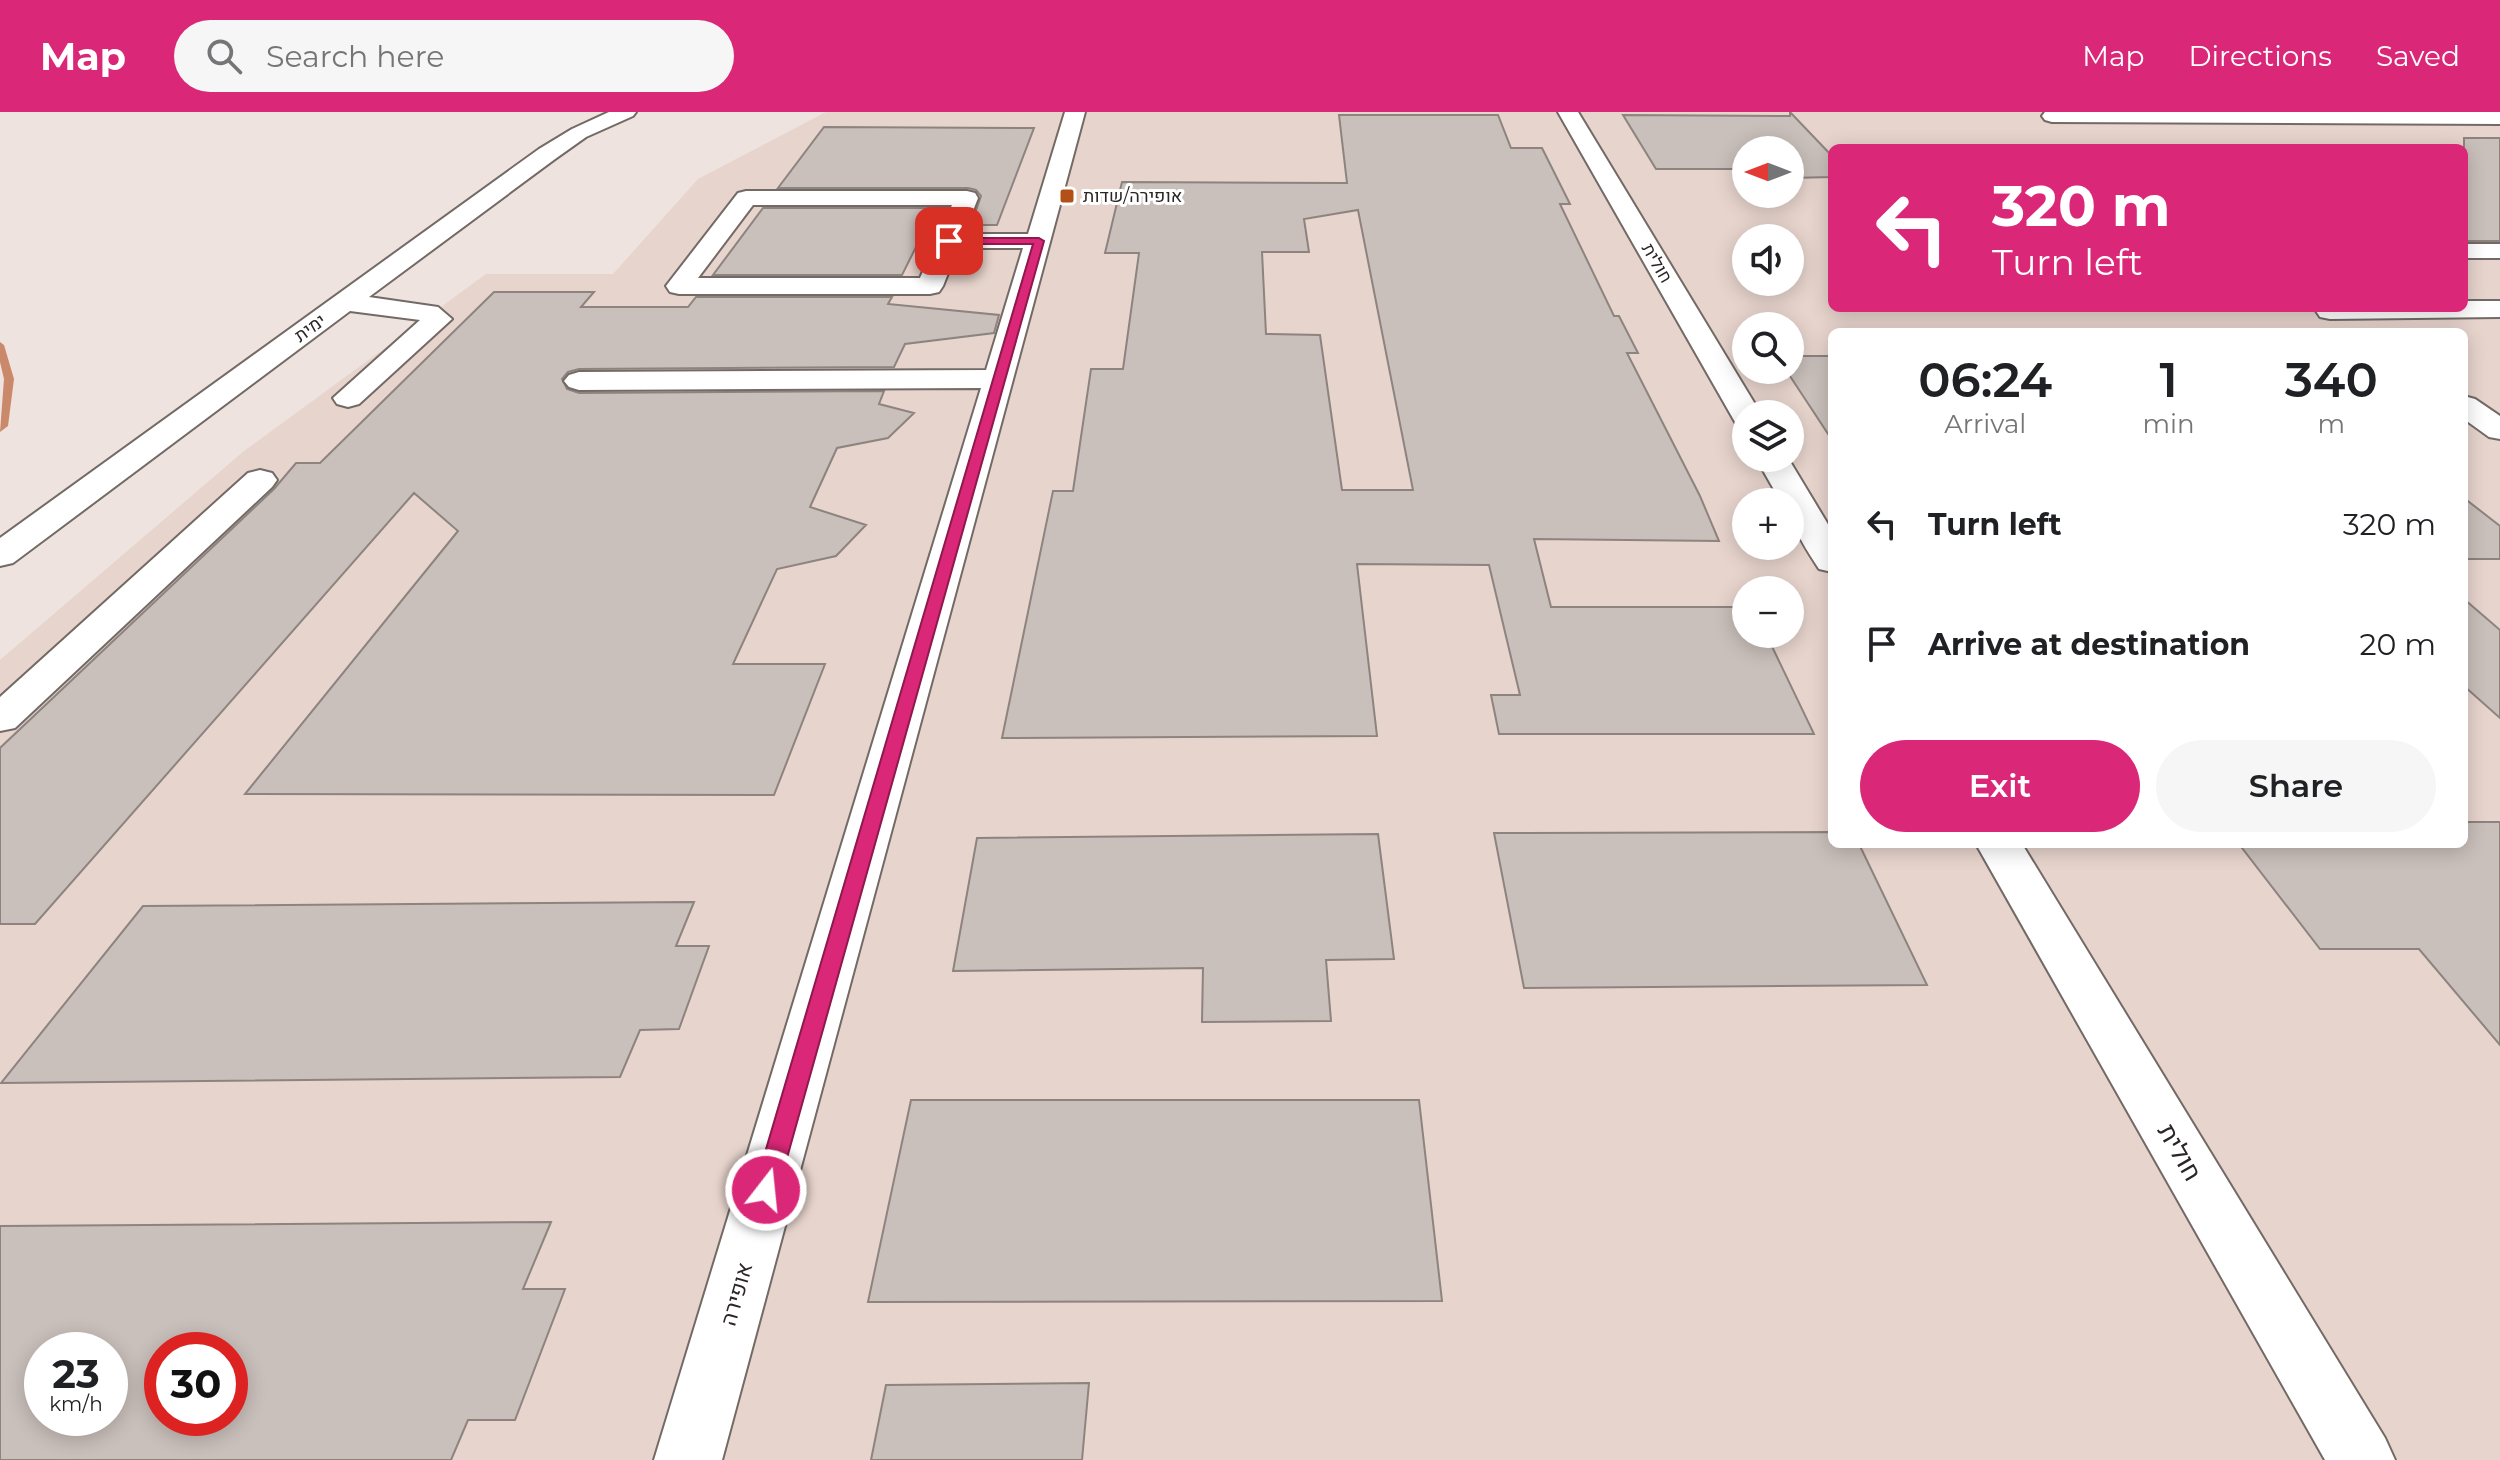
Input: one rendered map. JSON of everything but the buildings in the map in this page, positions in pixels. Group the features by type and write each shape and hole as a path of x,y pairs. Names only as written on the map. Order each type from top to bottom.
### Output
{"street":[{"name":"ימית","path":"0,555 547,154 579,133 626,112"},
{"name":"אופירה","path":"688,1460 1075,112"},
{"name":"חולית","path":"1568,112 1737,400"},
{"path":"2048,114 2500,118"},
{"path":"2048,114 2085,140"},
{"path":"746,198 967,198 949,241 930,286 679,286 746,198"},
{"path":"949,241 1039,241"},
{"path":"2468,251 2500,251"},
{"path":"2468,288 2500,308"},
{"path":"345,302 428,313 438,319 348,398"},
{"path":"2468,308 2500,308"},
{"path":"2331,312 2354,328"},
{"path":"579,381 1000,379"},
{"path":"2468,408 2500,430"},
{"path":"1780,472 1828,554"},
{"path":"0,719 260,480"},
{"name":"חולית","path":"2001,848 2361,1460"}],"shaded area":[{"path":"826,112 2500,112 2500,1460 0,1460 0,660 244,451 486,274 613,274 698,179"}],"waterway":[{"path":"0,345 9,379 3,426 0,429"}],"place":[{"name":"אופירה/שדות","path":"1067,196"}],"route":[{"path":"766,1190 1039,241 949,241"}]}
